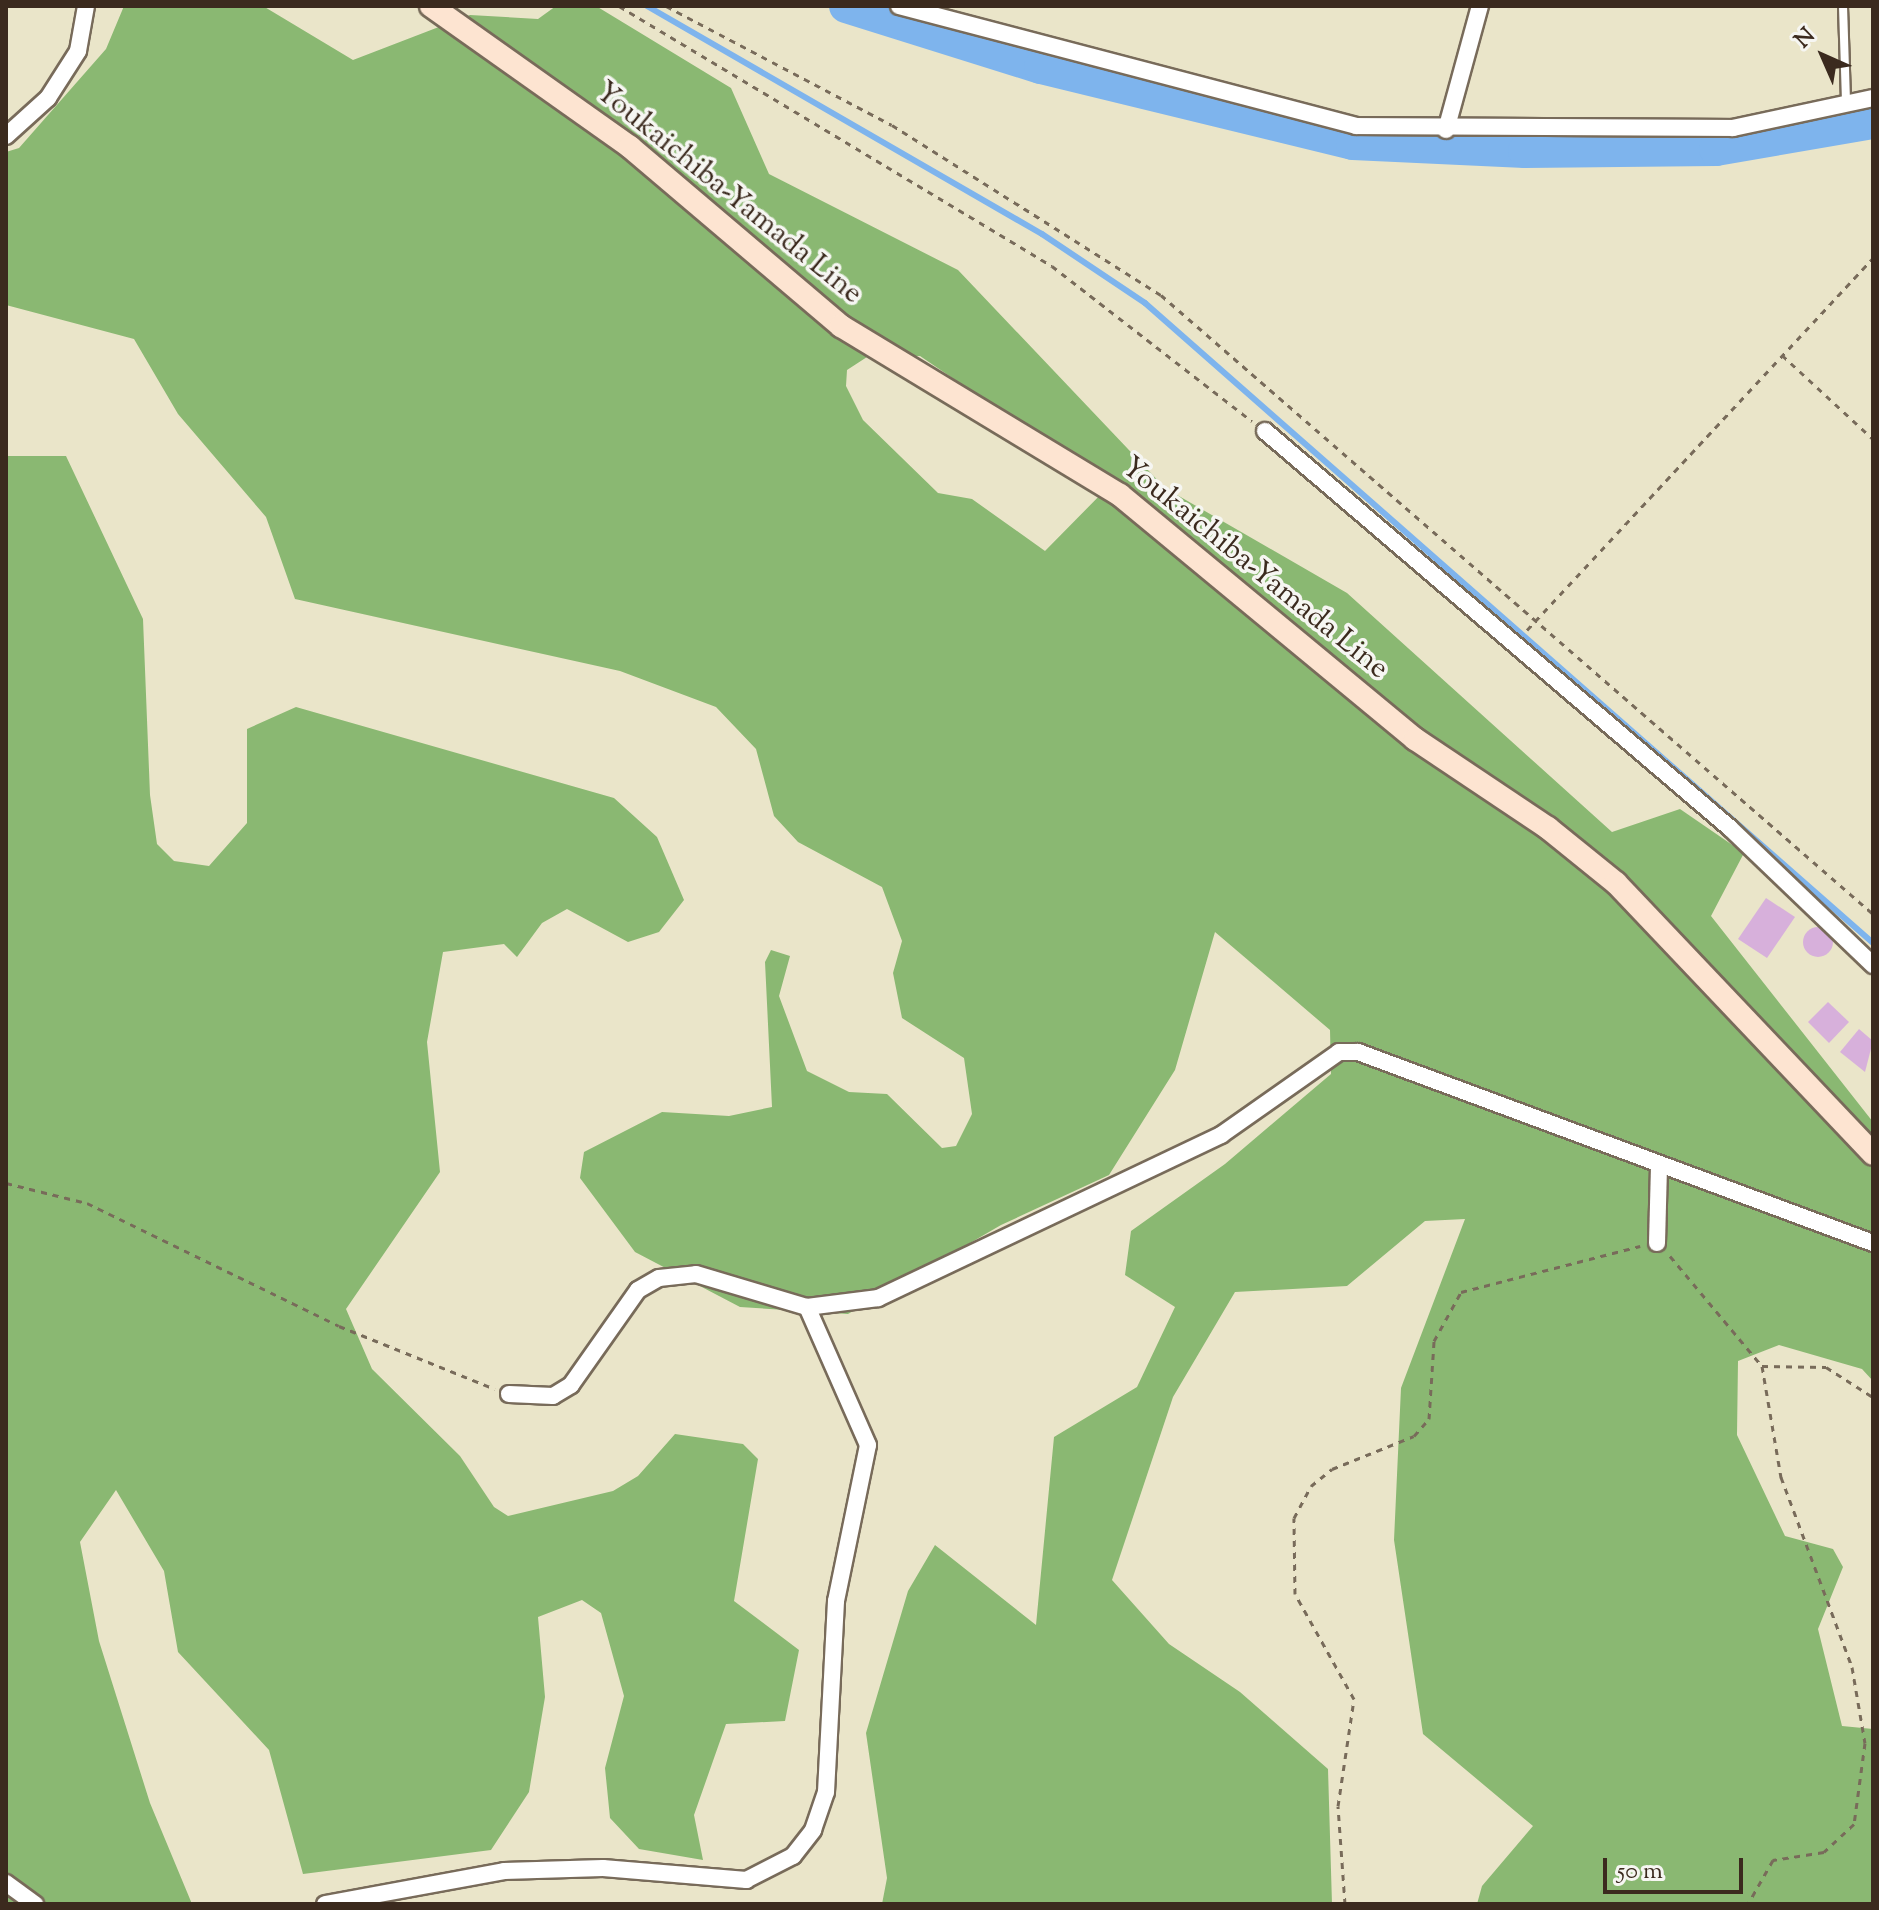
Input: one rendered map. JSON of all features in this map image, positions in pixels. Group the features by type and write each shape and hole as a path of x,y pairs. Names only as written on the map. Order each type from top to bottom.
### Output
{"main road":[{"name":"Youkaichiba-Yamada Line","path":"431,6 630,147 841,326 1120,495 1415,739 1548,828 1616,883 1873,1154"}],"street":[{"path":"6,136 48,98 78,51 86,6"},
{"path":"899,6 1240,100 1356,126 1446,130 1733,128 1873,98"},
{"path":"1446,130 1480,6"},
{"path":"1265,431 1513,647 1730,828 1873,965"},
{"path":"509,1394 553,1396 571,1385 638,1290 659,1278 696,1274 807,1307 878,1298 1173,1160 1339,1052 1371,1056 1659,1169 1873,1243"},
{"path":"1657,1243 1659,1169"},
{"path":"325,1904 504,1871 603,1868 746,1880 793,1856 813,1830 826,1792 836,1601 868,1445 807,1307"},
{"path":"6,1883 35,1904"}],"lane":[{"path":"1843,6 1846,104"}],"path":[{"path":"619,6 1052,266 1265,431"},
{"path":"666,6 892,125 1161,295 1536,617 1873,914"},
{"path":"1513,647 1536,617 1873,258"},
{"path":"1782,355 1873,439"},
{"path":"6,1183 87,1203 339,1326 509,1394"},
{"path":"1345,1904 1338,1806 1354,1699 1295,1594 1294,1518 1311,1486 1332,1469 1414,1436 1429,1419 1434,1341 1461,1292 1657,1243 1732,1321 1762,1366 1781,1477 1852,1667 1865,1743 1854,1824 1824,1852 1773,1860 1750,1890 1748,1904"},
{"path":"1762,1366 1826,1367 1873,1397"}],"green space":[{"path":"124,6 263,6 353,60 470,15 538,19 556,6 596,6 731,88 769,174 958,270 1165,488 1347,593 1612,832 1680,809 1744,853 1711,916 1873,1122 1873,1381 1862,1369 1779,1345 1738,1361 1737,1435 1785,1536 1833,1549 1843,1567 1818,1629 1842,1726 1873,1729 1873,1904 1477,1904 1482,1886 1533,1826 1423,1734 1394,1540 1401,1388 1465,1219 1425,1221 1347,1286 1235,1292 1173,1397 1112,1580 1169,1644 1240,1692 1328,1769 1332,1904 882,1904 887,1878 866,1733 908,1591 935,1545 1036,1625 1054,1437 1137,1387 1175,1307 1125,1275 1131,1231 1225,1164 1331,1074 1330,1030 1215,932 1175,1070 1109,1175 1001,1225 848,1314 740,1307 635,1252 580,1178 584,1152 662,1112 729,1116 772,1107 765,962 771,950 790,956 779,996 807,1071 849,1092 887,1094 942,1148 956,1146 972,1114 964,1058 902,1018 893,973 902,941 882,887 798,842 774,816 756,749 716,707 620,671 295,599 266,517 178,414 134,339 6,305 6,152 19,148 106,49","holes":["920,356 1110,485 1045,551 972,499 938,493 863,420 846,386 847,370 867,357"]},
{"path":"6,456 66,456 143,619 150,795 157,844 174,861 209,866 247,823 247,729 296,707 614,798 657,837 684,900 659,932 628,942 567,909 542,923 517,957 504,944 443,952 427,1042 440,1172 346,1309 372,1369 460,1456 494,1507 508,1516 613,1491 638,1476 675,1434 743,1444 758,1459 734,1601 799,1650 785,1721 726,1724 694,1815 703,1860 639,1849 610,1818 605,1768 624,1696 601,1613 582,1600 538,1617 545,1697 529,1792 491,1850 303,1874 269,1750 178,1652 164,1571 116,1490 80,1542 99,1641 150,1803 192,1904 6,1902"}],"building":[{"path":"1766,898 1795,917 1767,958 1738,939"},
{"path":"1818,927 1829,931 1833,942 1829,953 1818,957 1807,953 1803,942 1807,931"},
{"path":"1828,1002 1849,1022 1829,1043 1808,1022"},
{"path":"1859,1029 1873,1041 1865,1072 1840,1052"}],"waterway":[{"path":"647,6 1042,234 1145,303 1873,943"},
{"path":"846,6 1041,67 1353,143 1525,151 1716,149 1873,122"}]}
